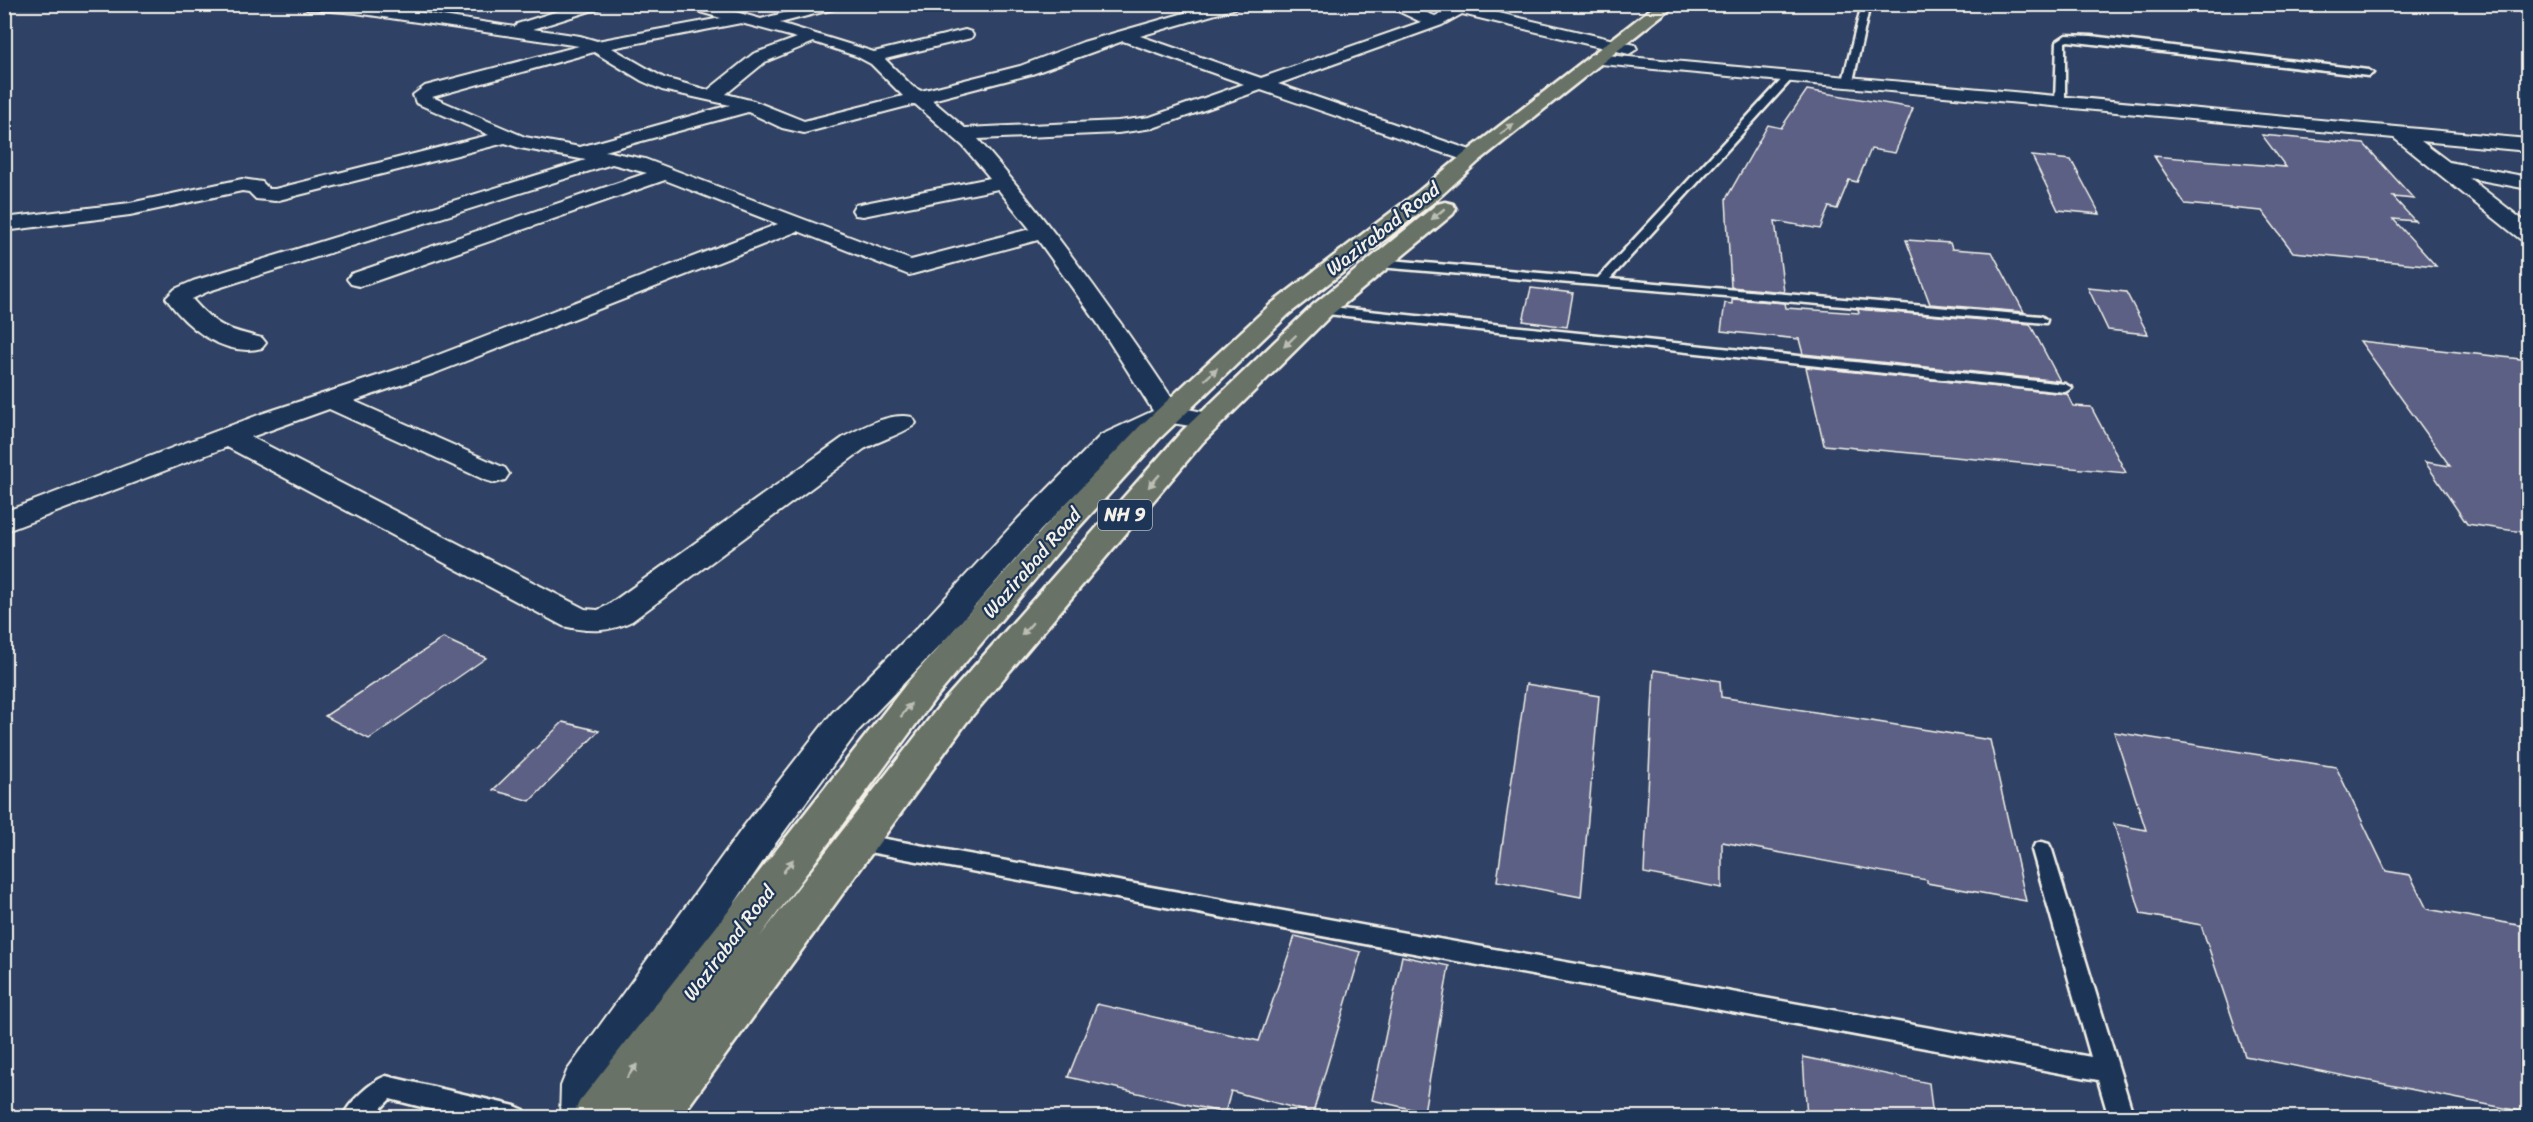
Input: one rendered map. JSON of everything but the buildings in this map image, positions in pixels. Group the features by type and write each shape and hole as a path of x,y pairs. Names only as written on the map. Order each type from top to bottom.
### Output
{"highway":[{"name":"Wazirabad Road","path":"650,1118 953,714 1193,436 1322,310 1379,263 1617,54 1668,4"},
{"name":"Wazirabad Road","path":"597,1118 921,692 1060,529 1169,414 1280,309 1427,196 1472,157 1617,54 1695,4"}],"street":[{"path":"307,4 356,8 514,30 598,46 658,82 749,105 789,124 804,127 1047,64 1089,46 1235,4"},
{"path":"514,30 598,4"},
{"path":"687,4 813,36 872,57 906,90 918,97 970,142 1043,232 1109,322 1169,414"},
{"path":"760,24 837,4"},
{"path":"1390,4 1436,22"},
{"path":"960,134 1139,125 1166,118 1436,22 1454,7 1617,54 1789,77 2529,145"},
{"path":"743,18 598,46 430,90 422,95 422,99 505,137 638,163 889,258 909,268 1043,232"},
{"path":"872,57 965,35"},
{"path":"713,95 759,57 813,36"},
{"path":"1123,36 1263,82 1472,157"},
{"path":"582,151 749,105"},
{"path":"2400,134 2529,234"},
{"path":"4,205 14,223 130,209 242,185 255,186 262,195 275,195 505,137"},
{"path":"253,343 228,339 207,329 178,298 201,286 613,158"},
{"path":"2440,166 2529,183"},
{"path":"359,279 664,174"},
{"path":"862,210 1003,182"},
{"path":"4,523 229,437 440,362 796,224"},
{"path":"330,400 495,474"},
{"path":"584,1118 584,1086 758,837 845,722 1111,441 1169,414 1208,421"},
{"path":"229,437 575,618 590,622 604,621 620,613 854,443 872,433 902,423"}],"lane":[{"path":"1848,81 1866,4"},
{"path":"2060,102 2061,40 2066,38 2103,40 2368,73"},
{"path":"1600,283 1789,77"},
{"path":"1379,263 2041,320"},
{"path":"1322,310 2065,388"},
{"path":"858,842 2107,1071"},
{"path":"2042,850 2122,1118"},
{"path":"354,1118 386,1087 515,1118"}]}
